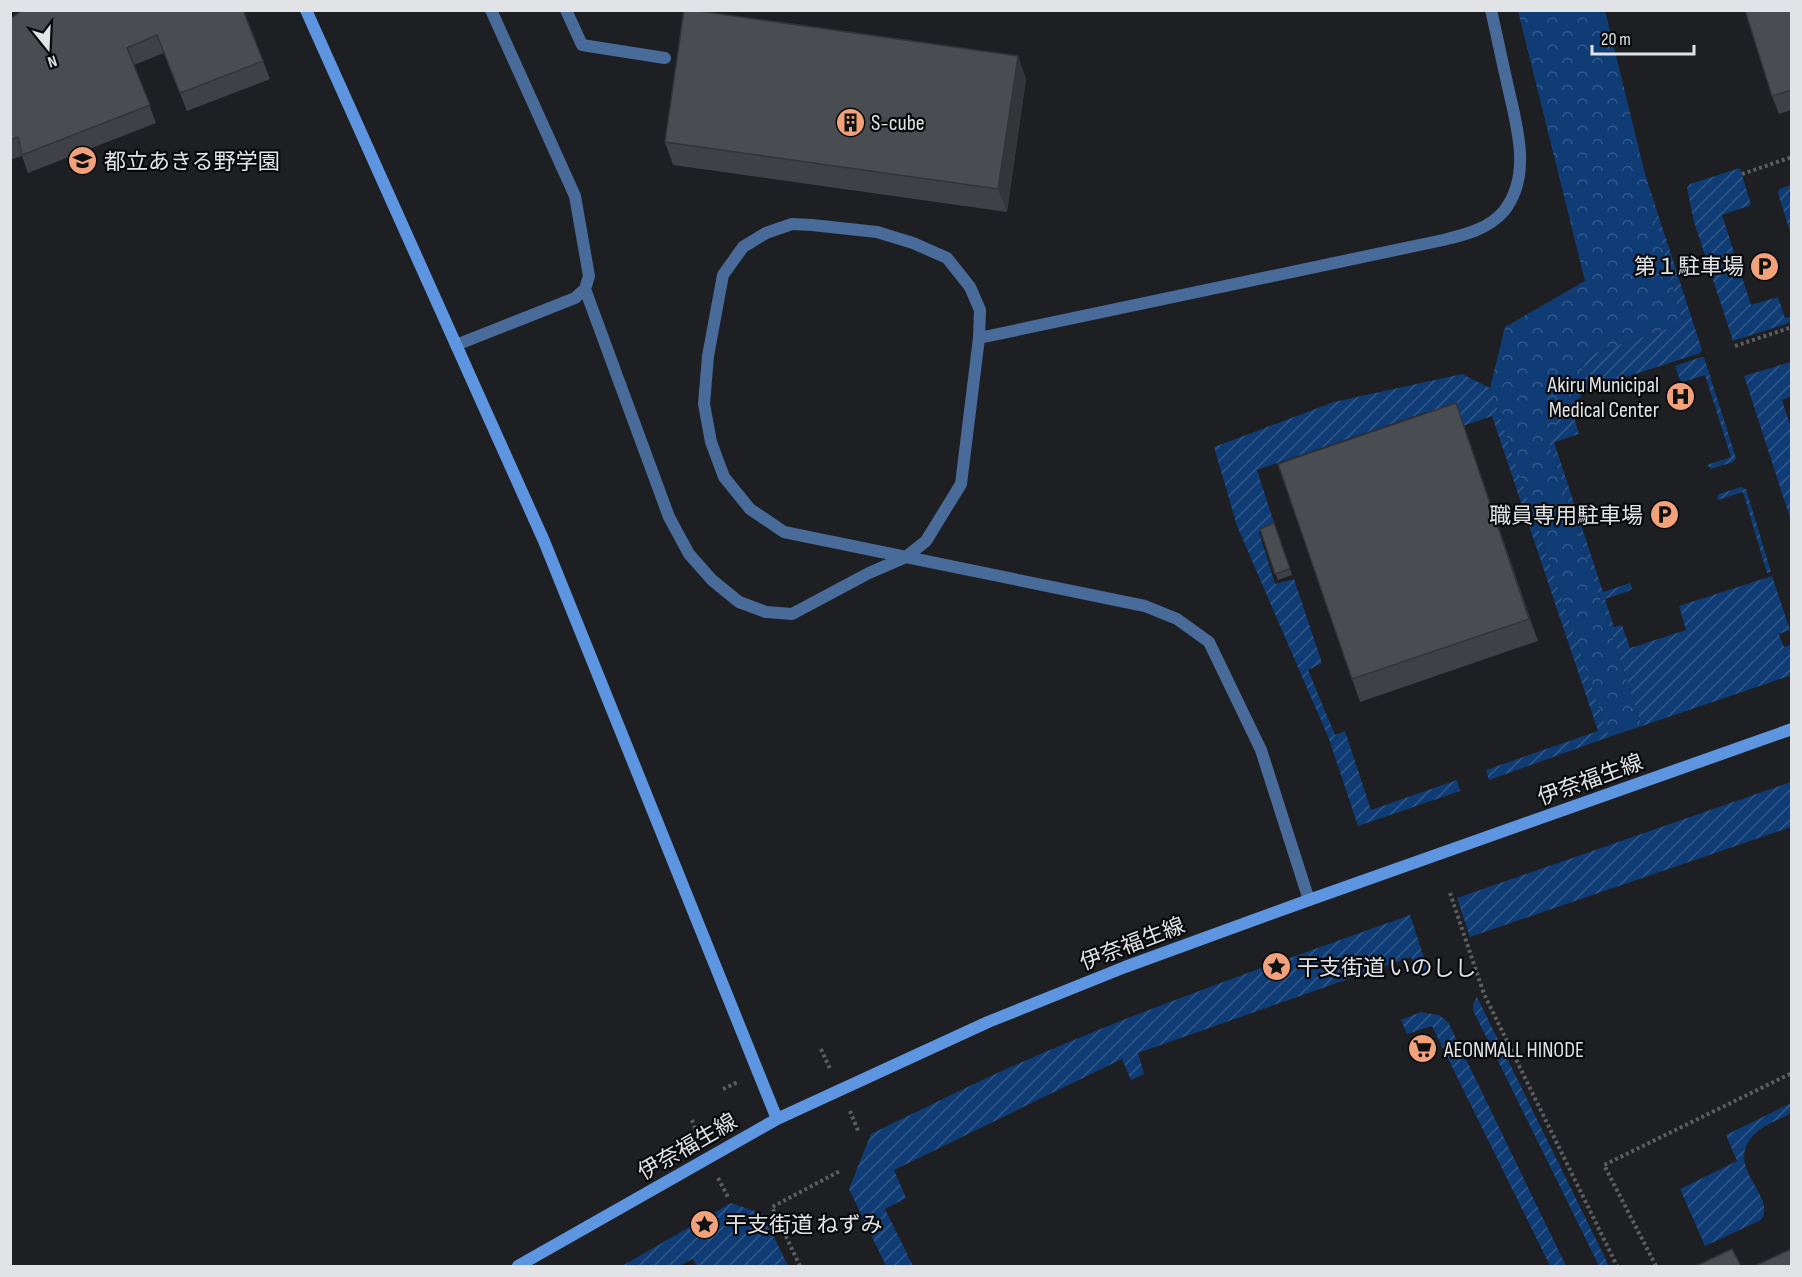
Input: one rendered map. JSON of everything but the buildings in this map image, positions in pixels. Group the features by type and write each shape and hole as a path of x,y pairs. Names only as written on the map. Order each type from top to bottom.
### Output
{"main road":[{"path":"306,10 544,541 777,1119"},
{"name":"伊奈福生線","path":"518,1266 777,1119 988,1022 1125,967 1791,729"}],"lane":[{"path":"456,345 575,298 585,289 589,276 575,196 491,10"},
{"path":"566,10 582,45 665,58"},
{"path":"979,338 1443,240 1468,234 1490,223 1504,212 1516,190 1521,167 1519,138 1491,10"},
{"path":"585,289 669,517 689,554 712,580 739,602 766,612 792,614 906,557 926,541 961,484 979,338 980,310 970,287 947,258 913,243 877,232 792,224 766,233 743,248 723,275 708,356 704,404 711,442 724,477 750,509 784,532 906,557 1146,606 1178,619 1209,642 1261,750 1309,900"}],"path":[{"path":"1742,174 1791,158"},
{"path":"1735,346 1791,327"},
{"path":"1450,893 1484,994 1617,1266"},
{"path":"821,1049 827,1061"},
{"path":"1656,1266 1604,1165 1791,1073"},
{"path":"723,1089 744,1080"},
{"path":"692,1120 696,1132"},
{"path":"853,1120 859,1133"},
{"path":"800,1266 772,1207 840,1172"},
{"path":"723,1188 728,1197"}],"green space":[{"path":"1518,11 1605,11 1682,324 1589,355 1548,440 1642,726 1609,737 1490,388 1505,327 1585,281"},
{"path":"1740,168 1751,205 1722,215 1751,305 1778,297 1785,318 1791,317 1792,322 1733,341 1694,222 1687,188 1690,184"},
{"path":"1644,171 1702,350 1700,353 1586,390 1574,410 1579,434 1554,442 1603,592 1630,583 1632,588 1605,599 1614,627 1622,625 1630,648 1686,630 1679,606 1772,576 1790,630 1779,634 1784,647 1791,645 1792,675 1642,726 1548,440 1589,355 1682,324"},
{"path":"1791,185 1789,192 1791,235 1778,193 1779,189"},
{"path":"1704,357 1736,458 1733,462 1711,469 1707,465 1731,457 1705,375 1683,382 1675,366"},
{"path":"1791,362 1791,396 1782,400 1791,428 1791,521 1744,376"},
{"path":"1462,374 1490,388 1609,737 1489,780 1486,770 1598,731 1492,416 1434,436 1426,412 1257,470 1275,526 1259,532 1275,584 1294,579 1322,663 1308,670 1335,735 1345,731 1371,810 1457,780 1460,791 1358,826 1329,739 1237,526 1214,447 1334,402"},
{"path":"1741,487 1746,489 1771,572 1767,573 1743,492 1718,500 1717,498 1719,494"},
{"path":"1791,782 1791,827 1470,937 1457,898"},
{"path":"1410,915 1427,967 1424,975 1419,976 1411,957 1138,1053 1144,1074 1131,1080 1122,1059 894,1170 906,1198 885,1209 913,1266 886,1266 849,1189 871,1134 1044,1052 1200,990"},
{"path":"1477,997 1609,1266 1599,1266 1473,1010"},
{"path":"1421,1012 1439,1015 1448,1022 1566,1266 1550,1266 1432,1026 1407,1034 1401,1020"},
{"path":"1791,1103 1791,1113 1758,1131 1747,1144 1744,1156 1746,1168 1762,1200 1764,1210 1761,1220 1705,1246 1680,1189 1737,1161 1726,1135"},
{"path":"731,1203 763,1214 788,1266 697,1266 692,1259 679,1266 622,1266"}],"place":[{"name":"S-cube","path":"850,122"},
{"name":"都立あきる野学園","path":"83,161"},
{"name":"第１駐車場","path":"1765,266"},
{"name":"Akiru Municipal Medical Center","path":"1680,397"},
{"name":"職員専用駐車場","path":"1664,515"},
{"name":"干支街道 いのしし","path":"1276,967"},
{"name":"AEONMALL HINODE","path":"1423,1049"},
{"name":"干支街道 ねずみ","path":"704,1224"}]}
